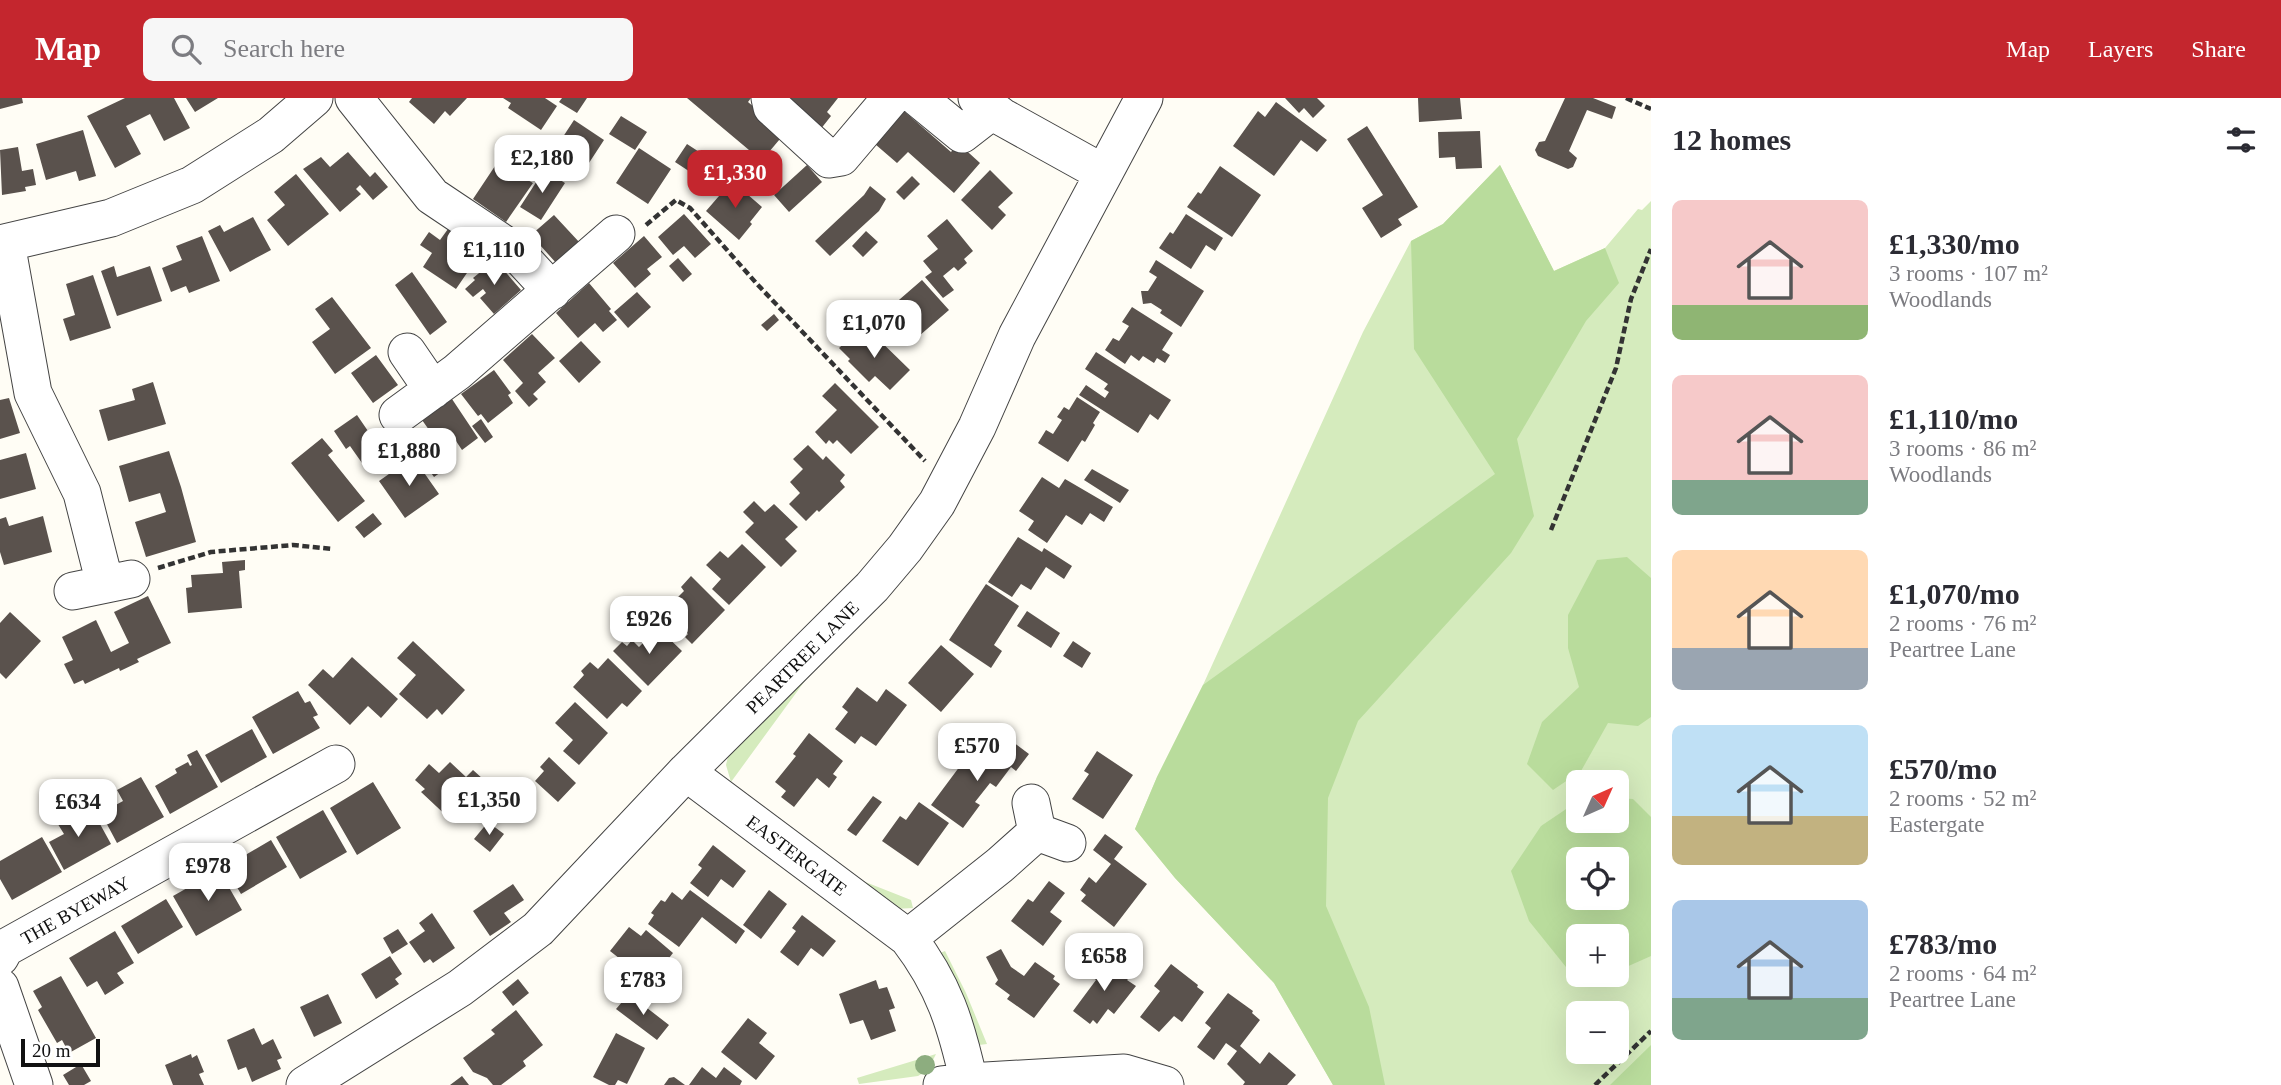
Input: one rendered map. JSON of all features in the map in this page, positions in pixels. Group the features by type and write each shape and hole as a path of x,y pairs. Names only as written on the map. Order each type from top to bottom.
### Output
{"street":[{"path":"103,585 82,493 33,393 3,243 111,218 192,185 271,135 314,98"},
{"path":"354,98 432,197 517,253 552,291"},
{"path":"770,98 772,107 829,159 841,157 891,98"},
{"path":"918,98 962,134 985,104 1002,117 1103,173"},
{"name":"PEARTREE LANE","path":"305,1085 460,988 538,929 686,772 872,587 905,548 937,503 977,427 1017,336 1144,98"},
{"path":"398,415 457,372 616,234"},
{"path":"407,352 433,390"},
{"name":"THE BYEWAY","path":"0,957 5,948 336,764"},
{"name":"EASTERGATE","path":"686,772 908,938 929,965 947,1002 961,1048 956,1083 1124,1073 1165,1085"},
{"path":"908,938 1000,866 1045,826"},
{"path":"0,987 34,1085"}],"path":[{"path":"1626,98 1651,109"},
{"path":"616,234 630,239 676,200 690,208 757,284 924,461 951,477"},
{"path":"1552,530 1616,368 1631,299 1651,249"},
{"path":"103,585 211,552 293,545 333,549"},
{"path":"1595,1085 1651,1031"}],"green space":[{"path":"1500,165 1554,271 1605,248 1638,209 1642,210 1651,201 1651,1085 1333,1085 1274,983 1175,878 1135,829 1363,332 1411,241 1443,224"},
{"path":"1500,165 1554,271 1605,248 1619,283 1586,321 1517,439 1534,516 1511,553 1358,721 1328,798 1326,906 1369,1007 1385,1085 1333,1085 1274,983 1175,878 1135,829 1157,777 1203,685 1495,474 1414,349 1411,241 1443,224"},
{"path":"1627,557 1651,578 1651,717 1638,726 1608,723 1582,770 1566,770 1566,781 1553,790 1527,764 1542,722 1579,687 1568,648 1568,615 1597,560"},
{"path":"818,663 731,782 726,765 731,744"},
{"path":"1629,799 1633,799 1651,817 1651,956 1629,966 1629,924 1566,924 1566,967 1529,921 1511,871 1541,826 1566,809 1566,833 1629,833"},
{"path":"840,872 911,900 913,908 894,909"},
{"path":"945,951 987,1044 979,1045 972,1022 940,953"},
{"path":"1651,1045 1651,1085 1610,1085"},
{"path":"936,1054 928,1070 918,1076 859,1084 857,1078"}],"building":[{"path":"0,98 22,98 23,103 0,109"},
{"path":"125,98 174,98 190,128 164,141 150,114 126,126 141,154 115,168 87,116"},
{"path":"186,98 218,98 195,112"},
{"path":"412,98 467,98 450,116 445,111 434,124 409,102"},
{"path":"503,98 545,98 557,106 541,130 508,108 511,103"},
{"path":"562,98 587,98 577,113 559,102"},
{"path":"687,98 751,98 748,102 785,133 753,171 741,160 749,150"},
{"path":"782,98 838,98 827,112 831,116 820,130"},
{"path":"1285,98 1317,98 1325,106 1313,118 1304,108 1299,113"},
{"path":"1418,98 1460,98 1462,119 1419,122"},
{"path":"1565,98 1593,98 1616,107 1612,119 1587,110 1569,151 1577,158 1573,167 1568,169 1538,156 1535,150 1539,142 1545,141"},
{"path":"1276,102 1327,140 1317,152 1301,140 1274,176 1233,146 1258,111 1265,117"},
{"path":"897,105 951,152 958,143 980,163 954,193 908,152 897,163 868,138"},
{"path":"621,116 647,132 635,150 609,134"},
{"path":"574,120 604,140 587,166 557,146"},
{"path":"1367,126 1418,207 1398,219 1402,225 1381,238 1362,208 1383,195 1347,139"},
{"path":"83,130 96,176 79,181 76,171 46,180 36,144"},
{"path":"1480,131 1482,168 1456,169 1455,157 1439,158 1438,132"},
{"path":"687,144 713,161 701,179 675,162"},
{"path":"18,147 22,171 33,169 36,185 25,187 26,191 2,195 0,150"},
{"path":"639,148 671,169 648,204 616,183"},
{"path":"348,152 370,177 375,172 388,187 373,200 360,185 356,189 361,194 340,212 303,169 321,157 330,167"},
{"path":"497,163 533,183 506,222 473,199"},
{"path":"807,165 822,182 789,212 774,195"},
{"path":"1220,166 1261,195 1232,237 1187,207 1198,192 1201,194"},
{"path":"544,170 565,183 541,220 520,207"},
{"path":"990,170 1013,193 998,207 1006,215 992,230 961,200"},
{"path":"296,174 329,214 288,246 267,220 285,205 274,192"},
{"path":"912,176 920,184 904,200 896,192"},
{"path":"732,181 762,207 739,240 706,211"},
{"path":"870,186 886,199 879,211 830,256 815,241 864,195"},
{"path":"684,214 711,244 695,258 684,246 673,255 658,237"},
{"path":"1186,214 1223,238 1215,251 1206,245 1191,269 1159,248 1170,232 1173,234"},
{"path":"554,215 580,243 557,264 531,235"},
{"path":"253,217 271,250 230,272 208,231 220,225 224,232"},
{"path":"947,219 973,251 964,259 967,263 958,271 954,267 943,276 954,290 943,298 925,277 932,272 923,261 938,249 927,236"},
{"path":"448,229 482,251 456,289 423,267 432,253 420,245 429,232 440,240"},
{"path":"866,231 878,242 863,257 852,246"},
{"path":"202,236 220,281 189,293 186,286 171,292 162,268 182,260 176,246"},
{"path":"644,236 662,257 647,269 651,274 635,288 613,263"},
{"path":"678,258 692,274 683,282 669,266"},
{"path":"495,260 521,290 494,314 480,298 486,293 483,289 473,297 465,289 475,280 473,278"},
{"path":"1156,260 1204,291 1181,327 1160,313 1162,310 1151,303 1143,304 1141,291 1148,291 1157,277 1149,272"},
{"path":"114,266 117,277 150,266 162,301 117,316 101,271"},
{"path":"412,272 447,322 430,335 395,285"},
{"path":"93,275 111,328 70,341 63,319 75,315 66,284"},
{"path":"922,280 949,310 919,336 892,306"},
{"path":"589,283 617,320 603,332 595,323 578,338 556,313"},
{"path":"637,292 651,307 628,328 614,312"},
{"path":"332,297 371,348 335,374 312,342 330,329 315,309"},
{"path":"1132,307 1173,333 1162,350 1170,355 1165,363 1157,358 1154,363 1143,356 1139,361 1131,355 1125,364 1105,350 1113,338 1119,341 1129,326 1122,322"},
{"path":"774,314 779,320 767,331 761,325"},
{"path":"870,331 910,370 890,390 875,376 869,382 839,348 853,335 859,341"},
{"path":"532,334 555,358 538,373 546,382 533,394 538,399 529,407 515,391 523,383 503,360"},
{"path":"581,341 601,362 579,383 559,361"},
{"path":"1096,352 1171,400 1158,420 1150,414 1138,433 1079,395 1086,385 1105,398 1109,392 1104,389 1108,384 1085,369"},
{"path":"376,355 398,385 373,403 351,373"},
{"path":"494,370 511,393 508,395 513,403 488,423 481,414 478,416 461,394"},
{"path":"153,382 166,424 108,441 99,410 135,400 132,389"},
{"path":"835,383 879,427 851,454 837,440 833,444 829,440 826,444 815,432 837,410 822,396"},
{"path":"1077,397 1100,412 1085,442 1082,440 1068,462 1038,443 1046,430 1053,434 1062,420 1057,417 1064,407 1069,410"},
{"path":"9,398 20,433 0,439 0,400"},
{"path":"452,399 478,438 462,450 452,435 439,444 422,420"},
{"path":"357,415 381,450 362,463 350,446 346,449 334,431"},
{"path":"481,419 493,437 485,443 472,426"},
{"path":"322,438 333,451 328,455 365,501 338,522 291,463"},
{"path":"808,445 823,460 826,456 845,475 840,481 845,487 806,521 789,504 800,493 790,482 803,469 793,459"},
{"path":"439,448 451,465 434,477 422,460"},
{"path":"169,451 196,542 146,557 135,522 166,512 160,493 129,502 119,466"},
{"path":"26,453 36,489 0,499 0,460"},
{"path":"413,457 439,494 405,518 379,481"},
{"path":"1092,469 1129,490 1120,503 1084,480"},
{"path":"1042,477 1059,488 1065,479 1113,507 1104,522 1090,513 1082,525 1066,515 1047,543 1028,530 1034,521 1019,511"},
{"path":"754,501 765,512 774,504 798,527 785,539 797,551 781,567 745,532 754,523 743,512"},
{"path":"373,513 382,524 364,538 355,527"},
{"path":"43,516 52,552 4,565 0,552 0,519 6,517 9,526"},
{"path":"1018,537 1042,552 1044,548 1072,566 1064,579 1046,567 1031,590 1021,584 1012,597 988,582"},
{"path":"742,544 766,567 729,605 712,589 721,579 706,565 720,551 728,558"},
{"path":"245,560 245,570 239,571 242,608 188,613 186,588 192,587 191,575 223,573 222,562"},
{"path":"691,576 725,610 692,644 685,637 688,634 664,611 684,591 681,587"},
{"path":"986,584 1019,606 994,645 1002,651 991,668 949,640"},
{"path":"148,596 171,643 137,659 139,662 120,671 119,668 85,684 83,680 74,684 64,664 73,660 62,637 96,620 111,652 129,643 114,612"},
{"path":"1027,611 1060,633 1051,648 1017,626"},
{"path":"10,612 41,641 6,679 0,673 0,623"},
{"path":"658,628 682,651 648,686 613,651 622,642 627,646 632,640 639,647"},
{"path":"413,641 465,690 442,715 437,709 427,719 399,694 416,675 397,658"},
{"path":"1073,641 1091,653 1082,668 1063,656"},
{"path":"941,645 974,674 941,712 908,683"},
{"path":"352,657 398,699 381,718 368,706 350,725 308,685 323,669 333,678"},
{"path":"608,658 642,691 627,707 622,703 607,719 573,687 584,675 581,671 590,662 598,669"},
{"path":"857,687 877,702 886,689 907,705 876,746 861,736 855,744 835,729 848,712 842,707"},
{"path":"298,691 305,703 310,701 318,715 313,717 320,728 273,754 252,717"},
{"path":"575,702 608,733 579,765 563,751 573,740 555,723"},
{"path":"252,729 267,757 221,783 205,755"},
{"path":"809,733 843,761 833,774 837,777 829,788 817,778 794,807 781,797 786,791 775,782 796,756 793,754"},
{"path":"1009,739 1029,754 1016,771 1011,767 996,787 990,783 975,802 980,805 963,828 931,805 963,762 974,770 989,750 996,756"},
{"path":"197,750 218,787 170,814 155,786 177,773 175,769 188,762 192,765 187,755"},
{"path":"1097,751 1133,775 1103,819 1072,799 1089,774 1084,771"},
{"path":"549,757 576,783 558,802 535,781 544,771 540,767"},
{"path":"450,762 466,777 473,770 493,788 466,817 461,812 452,821 421,792 425,789 415,780 429,764 439,773"},
{"path":"141,777 164,817 117,843 101,813 123,801 117,790"},
{"path":"373,782 401,828 357,855 330,808"},
{"path":"873,796 882,802 856,836 847,830"},
{"path":"919,802 949,823 918,866 882,841 900,816 906,820"},
{"path":"77,809 84,821 95,815 111,844 64,870 49,842 64,834 56,821"},
{"path":"323,810 347,852 300,879 276,837"},
{"path":"488,822 504,834 490,852 474,839"},
{"path":"1105,834 1123,847 1114,859 1147,884 1114,927 1081,901 1086,895 1080,890 1089,877 1096,883 1111,864 1093,850"},
{"path":"42,837 62,872 12,900 0,879 0,861"},
{"path":"271,840 287,867 241,894 225,867"},
{"path":"713,845 746,871 733,888 721,879 708,897 690,883 702,868 698,865"},
{"path":"219,870 242,910 196,936 173,896"},
{"path":"1049,881 1065,893 1050,912 1062,921 1043,946 1011,921 1028,899 1033,902"},
{"path":"513,884 524,900 504,913 511,922 490,936 473,911"},
{"path":"690,890 745,931 736,944 702,917 679,947 648,924 654,915 651,913 661,900 665,902 672,892 682,900"},
{"path":"769,890 787,904 761,939 743,925"},
{"path":"166,899 183,927 138,954 121,926"},
{"path":"432,913 455,948 433,963 430,959 424,963 409,942 425,931 419,923"},
{"path":"802,915 836,941 823,957 811,948 798,966 780,952 796,931 792,928"},
{"path":"629,927 641,936 646,930 673,953 669,958 673,961 642,1000 623,985 634,970 610,951"},
{"path":"398,929 408,944 392,954 383,938"},
{"path":"115,931 134,963 117,973 124,983 105,995 97,981 87,987 69,958"},
{"path":"1001,949 1011,967 1024,976 1035,962 1055,976 1053,979 1060,984 1034,1018 1007,999 1010,995 995,984 998,980 986,957"},
{"path":"390,956 402,974 395,979 399,984 376,999 361,974"},
{"path":"1102,958 1136,986 1114,1014 1108,1009 1097,1024 1093,1020 1090,1024 1073,1011 1096,980 1089,974"},
{"path":"1171,964 1204,992 1182,1022 1174,1016 1159,1032 1140,1017 1160,991 1154,986"},
{"path":"61,976 96,1038 69,1053 62,1040 57,1043 38,1010 42,1007 33,991"},
{"path":"518,979 529,993 513,1006 502,992"},
{"path":"876,980 879,989 887,987 895,1008 889,1010 896,1031 871,1040 863,1020 850,1024 839,994"},
{"path":"1228,993 1253,1011 1260,1020 1240,1046 1260,1064 1269,1052 1296,1075 1287,1085 1243,1085 1245,1082 1227,1064 1237,1051 1226,1043 1214,1060 1197,1047 1211,1028 1205,1023"},
{"path":"328,994 342,1023 314,1037 300,1007"},
{"path":"629,994 669,1025 657,1040 616,1009"},
{"path":"516,1010 543,1045 523,1061 526,1066 501,1085 493,1085 487,1078 473,1072 463,1058 495,1034 491,1030"},
{"path":"748,1018 767,1033 759,1043 775,1056 756,1080 721,1052"},
{"path":"254,1028 262,1045 273,1039 282,1058 277,1060 281,1069 252,1082 246,1067 238,1070 227,1040"},
{"path":"616,1033 645,1048 627,1084 618,1080 615,1085 609,1085 593,1077"},
{"path":"191,1054 192,1058 197,1055 204,1072 199,1074 204,1085 173,1085 165,1065"},
{"path":"81,1064 91,1081 84,1085 69,1085 63,1075"},
{"path":"702,1067 716,1078 724,1067 742,1081 740,1085 689,1085"},
{"path":"462,1076 469,1085 450,1085"},
{"path":"674,1077 685,1085 664,1085 669,1078"}]}
